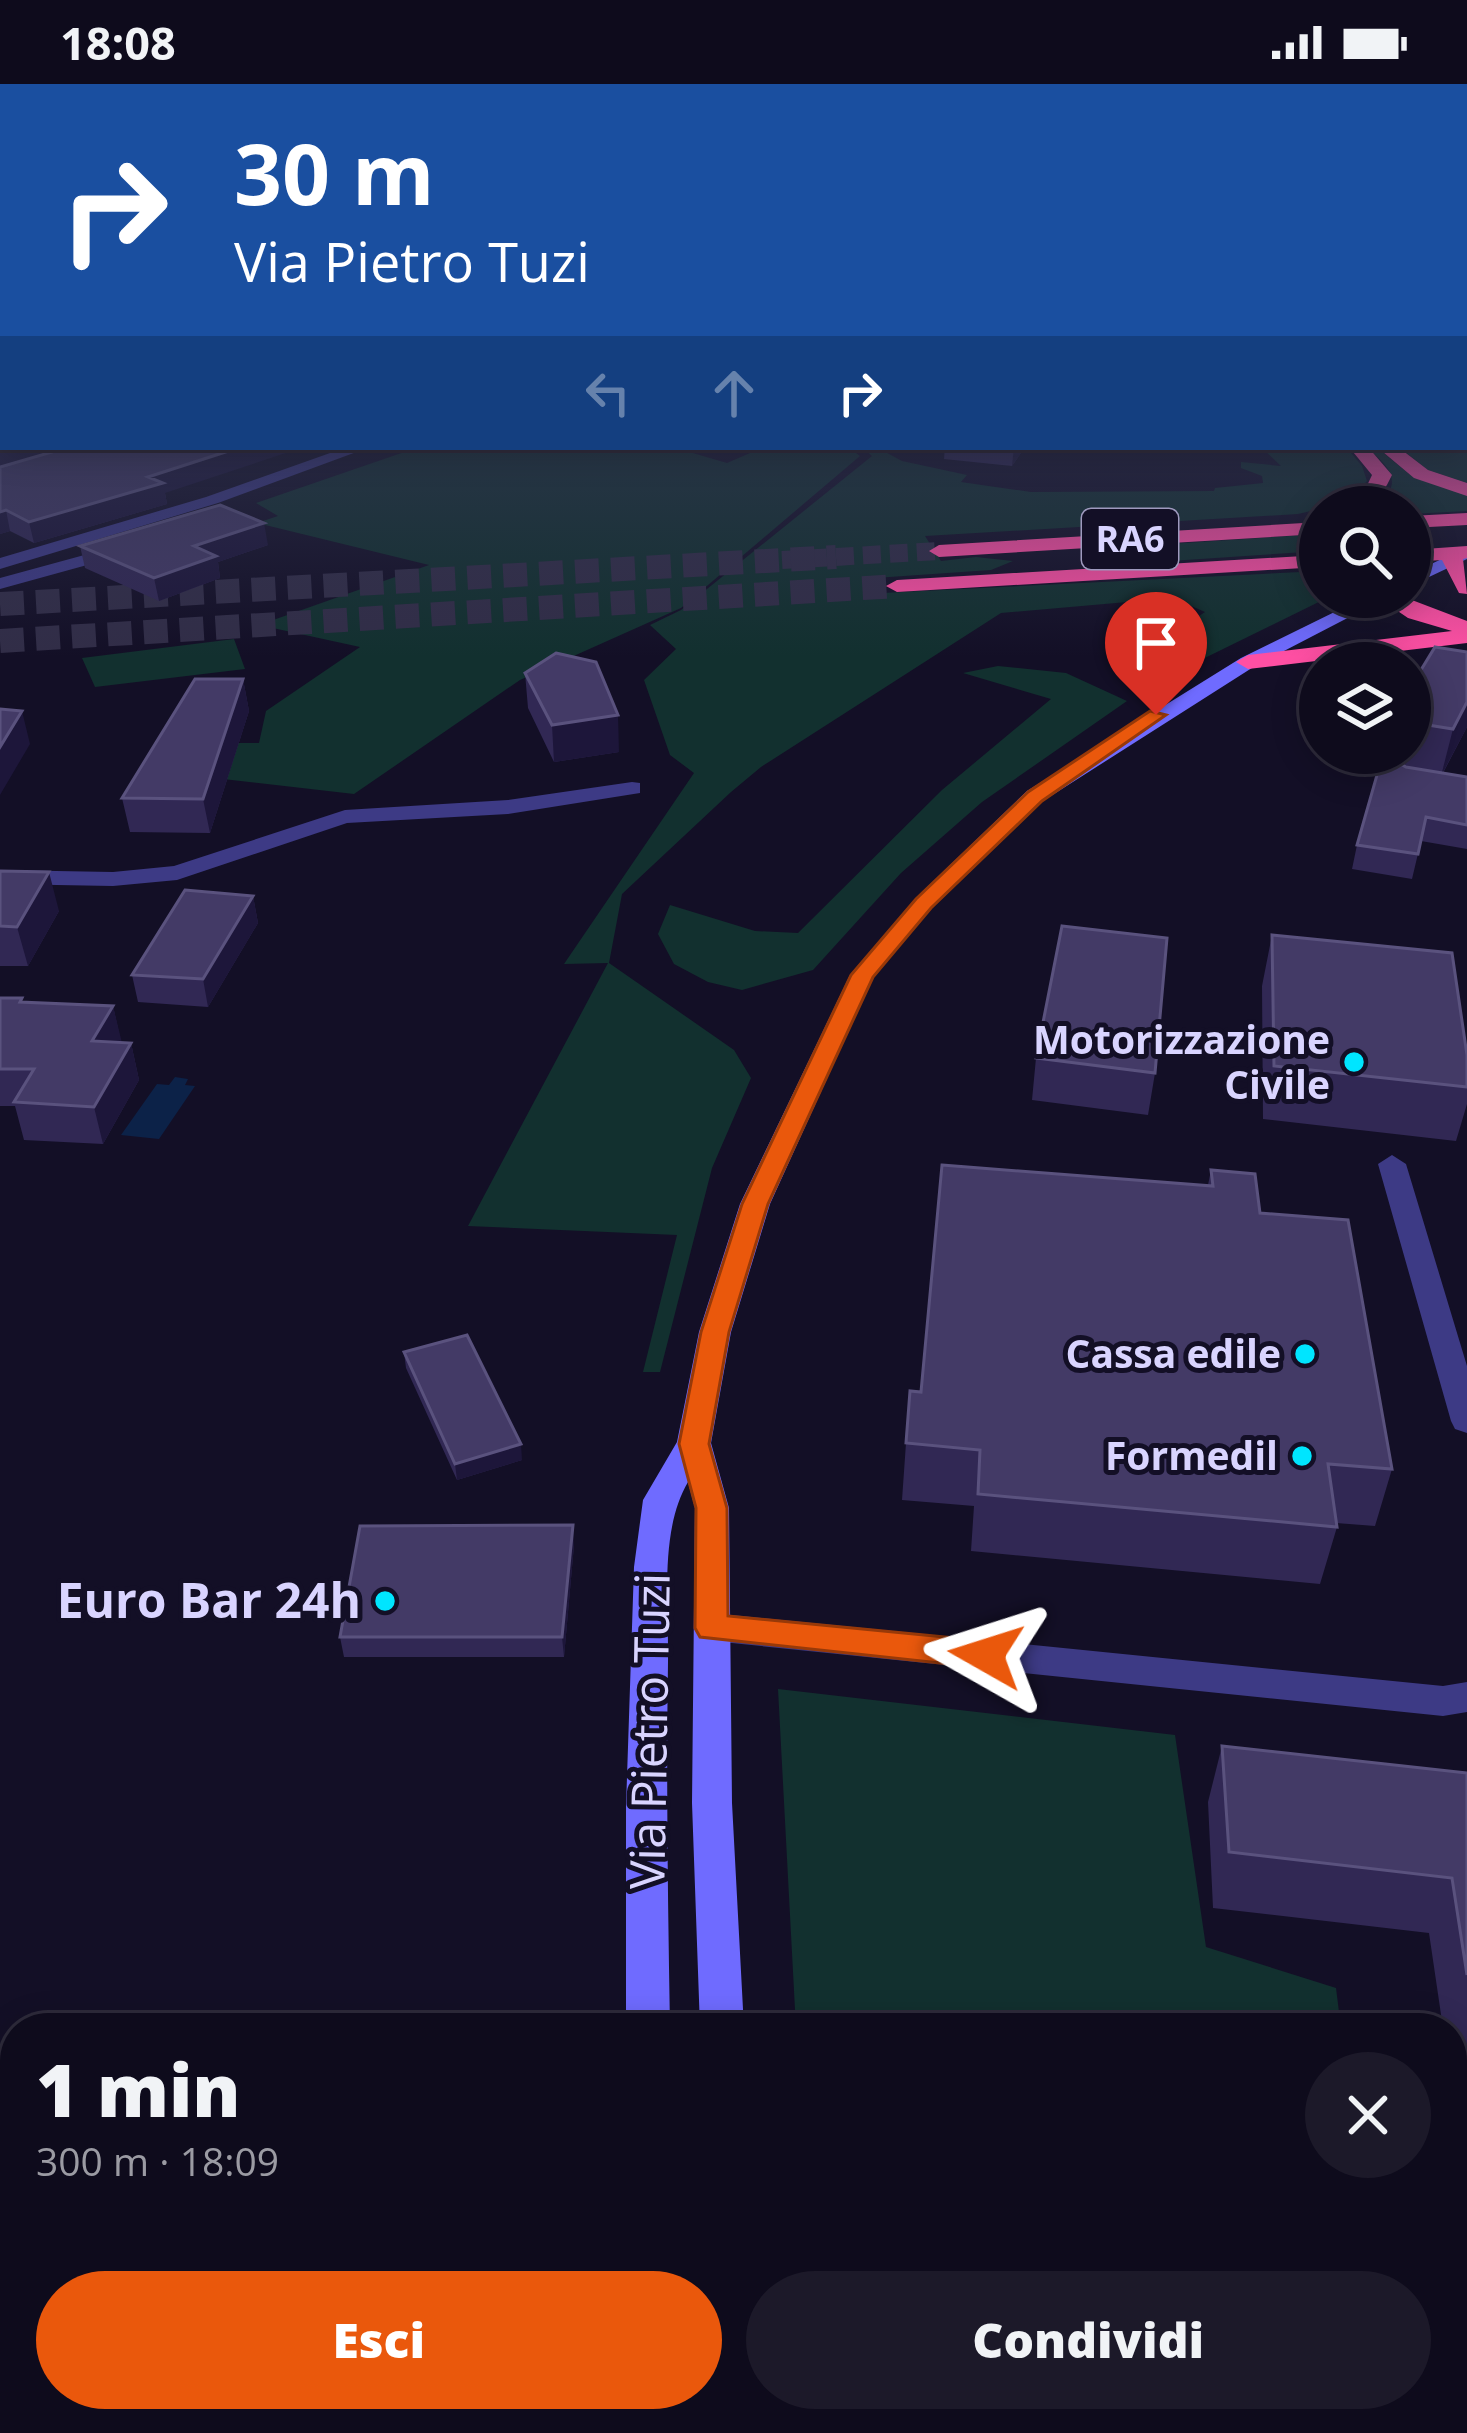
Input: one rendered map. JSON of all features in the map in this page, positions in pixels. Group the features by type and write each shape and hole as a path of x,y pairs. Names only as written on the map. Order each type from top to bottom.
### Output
{"highway":[{"path":"1360,450 1382,476 1377,486"},
{"path":"1390,450 1421,474 1467,490"},
{"path":"1086,542 1173,527 1299,517"},
{"path":"1431,521 1467,519"},
{"name":"RA6","path":"939,551 1299,529"},
{"path":"1431,556 1462,555 1467,588"},
{"name":"RA6","path":"897,586 1299,562"},
{"path":"1431,599 1467,604"},
{"path":"1430,618 1467,632"},
{"path":"1248,662 1467,632"}],"main road":[{"path":"1431,570 1462,555"},
{"name":"Via Pietro Tuzi","path":"648,2013 646,1807 652,1568 660,1499 694,1444 715,1332 755,1204 862,975 924,903 1035,796 1156,715 1248,662 1339,618"},
{"name":"Via Pietro Tuzi","path":"694,1444 712,1508 712,1802 721,2013"}],"street":[{"path":"5,558 212,500 354,450"},
{"path":"212,500 240,514"},
{"path":"0,584 134,547"},
{"path":"1395,774 1409,781 1467,791"},
{"path":"0,878 113,879 177,873 345,817 508,807 632,788"},
{"path":"1391,1164 1467,1421"},
{"path":"712,1628 1443,1701 1467,1697"}],"green space":[{"path":"410,450 682,450 727,463 757,450 852,450 860,456 681,608 520,680 354,794 179,774 219,743 259,743 266,711 360,647 259,625 429,565 257,523 278,516 256,503"},
{"path":"865,450 882,450 902,461 967,475 961,482 1031,492 1214,491 1263,483 1262,476 1241,468 1241,462 1281,466 1264,450 1349,450 1367,481 1362,486 1299,486 1298,514 925,536 941,561 976,557 1013,561 991,570 875,578 882,593 1299,572 1299,612 1162,679 1124,666 1205,612 1173,598 1001,613 761,767 622,894 609,963 734,1050 751,1078 712,1168 660,1372 643,1372 677,1235 468,1226 608,963 564,964 694,773 670,755 644,680 676,649 650,625 681,610 872,456"},
{"path":"1369,450 1380,450 1409,474 1467,494 1467,511 1431,513 1431,486 1391,486 1388,469"},
{"path":"1403,450 1467,450 1467,483 1428,470"},
{"path":"1299,535 1299,552 1140,563 1098,557 1124,547"},
{"path":"234,639 245,669 95,687 82,658"},
{"path":"998,666 1066,673 1127,701 982,802 901,873 813,970 742,990 708,982 674,964 658,934 670,905 755,931 798,933 942,790 1051,699 963,673"},
{"path":"778,1689 1175,1735 1206,1947 1336,1988 1339,2013 795,2013"}],"water":[{"path":"175,1077 195,1086 159,1139 121,1135 157,1084 169,1085"}],"building":[{"path":"59,450 232,450 148,477 163,483 29,522 6,510 0,512 0,467"},
{"path":"220,505 264,523 194,546 216,556 154,578 80,546"},
{"path":"1435,647 1467,652 1467,702 1453,729 1431,725 1431,654"},
{"path":"556,653 596,662 618,715 552,725 525,673"},
{"path":"195,679 243,679 203,799 122,798"},
{"path":"0,709 22,711 0,747"},
{"path":"1431,771 1467,777 1467,825 1426,817 1418,854 1357,845 1377,774"},
{"path":"0,871 49,872 17,927 0,926"},
{"path":"185,890 253,896 203,979 132,975"},
{"path":"1062,926 1167,938 1155,1073 1036,1058"},
{"path":"1272,935 1452,953 1467,1087 1274,1066"},
{"path":"0,998 113,1006 92,1041 131,1043 94,1107 14,1102 34,1069 0,1069"},
{"path":"942,1165 1213,1186 1211,1170 1255,1174 1260,1213 1348,1220 1392,1469 1328,1464 1337,1527 978,1494 980,1450 906,1443 910,1391 921,1392"},
{"path":"467,1335 521,1444 455,1464 404,1352"},
{"path":"573,1525 562,1637 340,1637 360,1526"},
{"path":"1222,1746 1467,1773 1467,1975 1452,1878 1229,1852"}],"tunnel":[{"path":"782,560 939,551"},
{"path":"0,604 836,557"},
{"path":"0,641 897,586"}],"place":[{"name":"Motorizzazione Civile","path":"1354,1062"},
{"name":"Cassa edile","path":"1305,1354"},
{"name":"Formedil","path":"1302,1456"},
{"name":"Euro Bar 24h","path":"385,1601"}],"route":[{"path":"986,1655 712,1628 712,1508 694,1444 715,1332 755,1204 862,975 924,903 1035,796 1156,715"}]}
